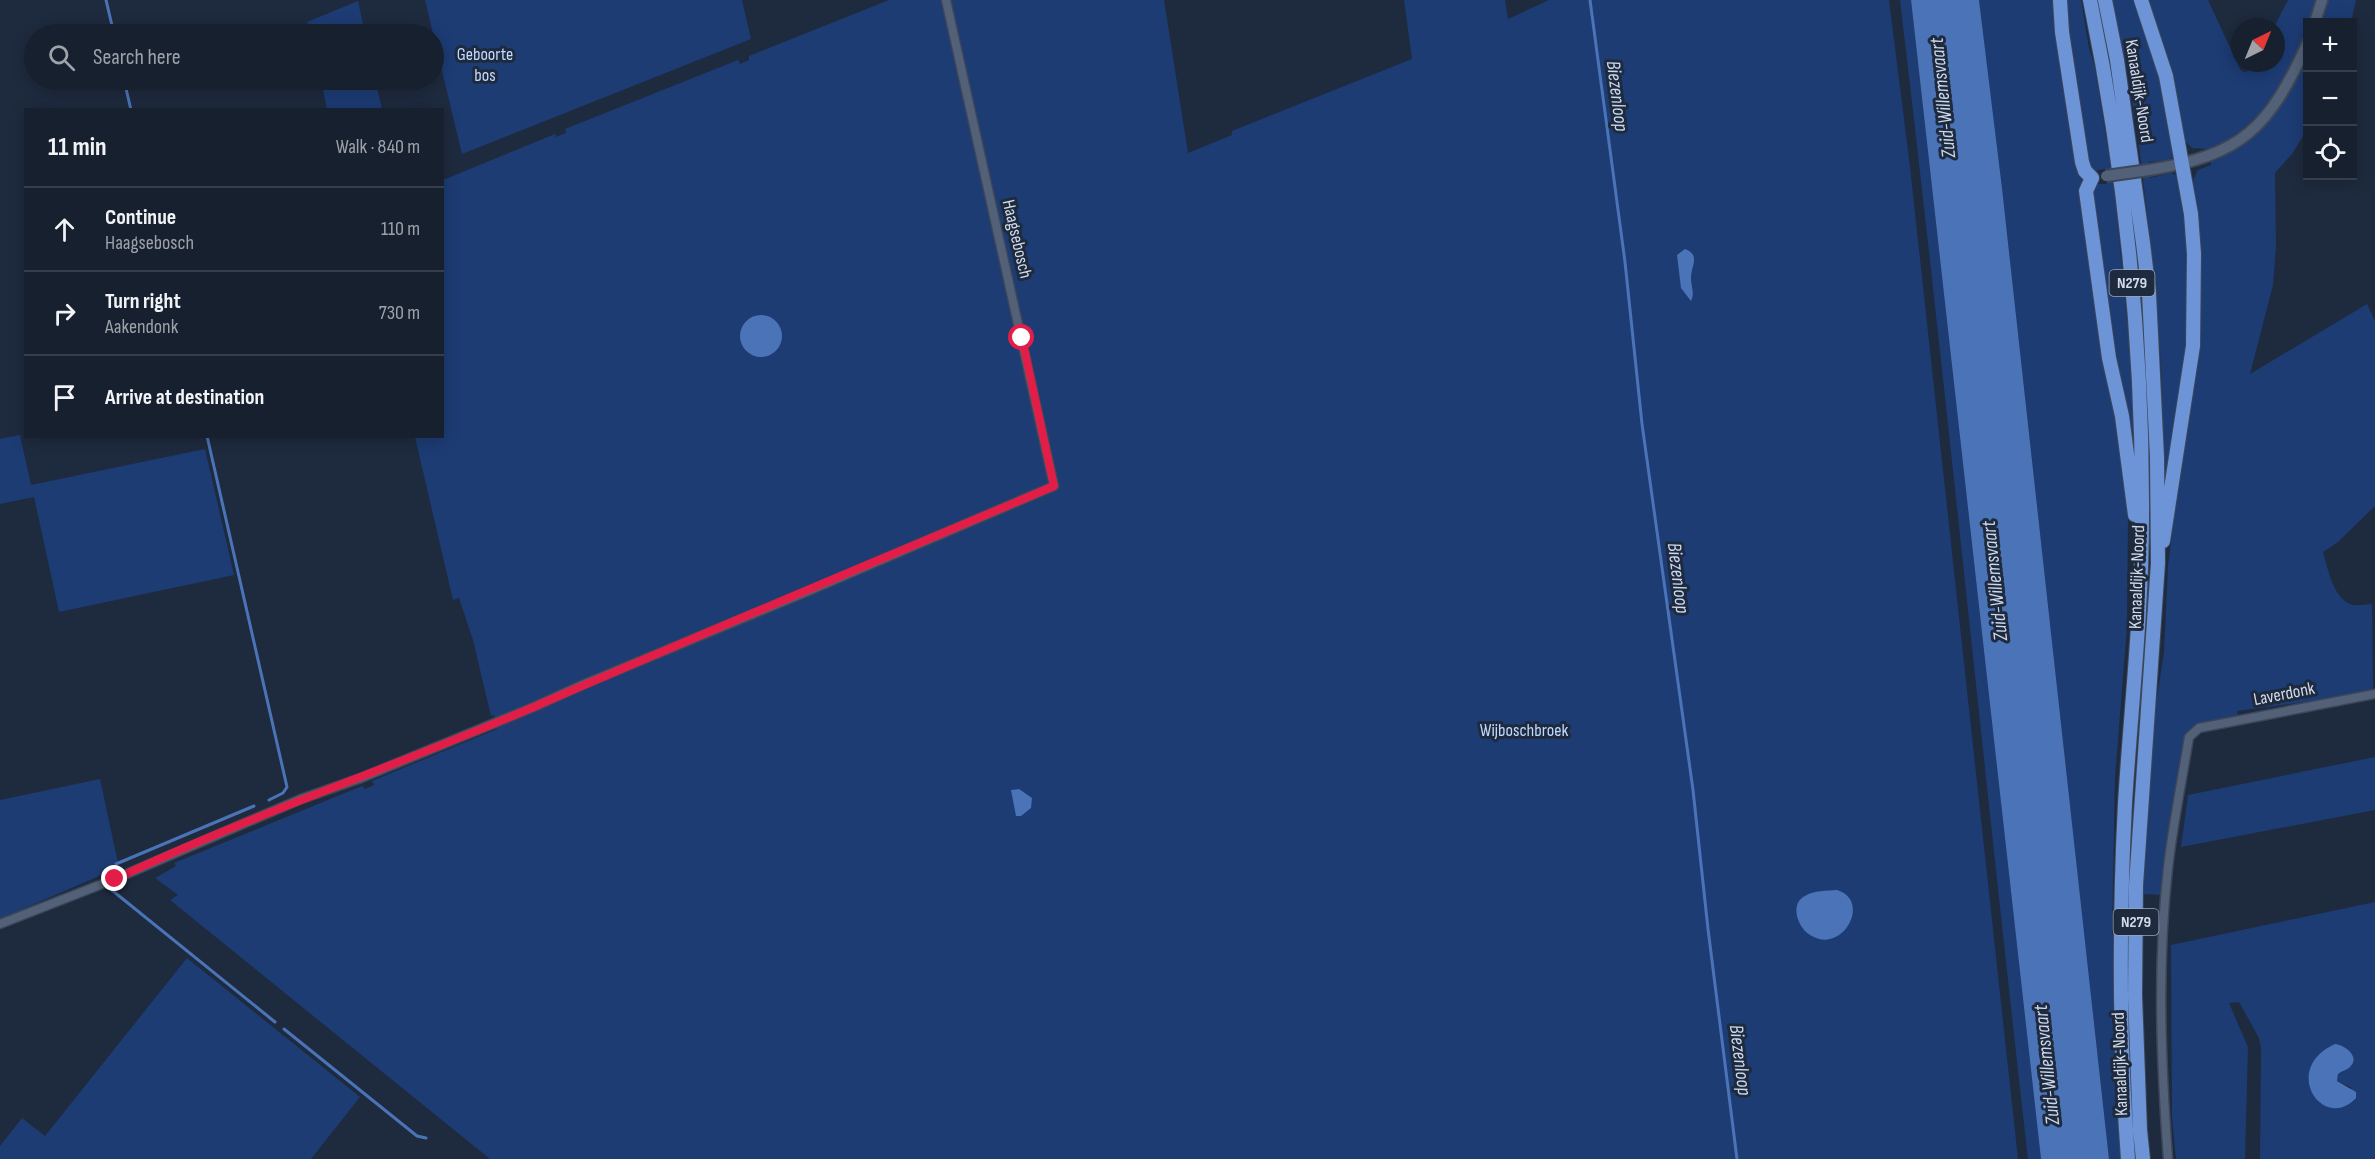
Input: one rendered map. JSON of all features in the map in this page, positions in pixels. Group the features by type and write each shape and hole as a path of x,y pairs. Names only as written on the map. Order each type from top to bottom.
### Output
{"highway":[{"path":"2060,0 2062,32 2082,162 2085,171 2099,177"},
{"name":"Kanaaldijk-Noord","path":"2090,0 2123,189 2139,377 2141,570 2125,804 2121,993 2128,1159"},
{"name":"Kanaaldijk-Noord","path":"2105,0 2137,190 2149,293 2157,457 2158,563 2136,885 2136,1006 2144,1159"},
{"name":"N279","path":"2141,0 2166,76 2191,214 2194,254 2193,346 2167,524 2158,563"},
{"name":"N279","path":"2099,177 2086,191 2109,358 2122,416 2141,570"}],"street":[{"name":"Haagsebosch","path":"0,924 115,879 301,799 361,778 536,706 1054,486 946,0"},
{"path":"2316,18 2322,0"},
{"path":"2099,177 2183,164 2219,153 2236,143 2256,127 2278,100 2303,50"},
{"name":"Laverdonk","path":"2168,1159 2162,1067 2163,936 2168,868 2189,737 2199,728 2375,694"}],"green space":[{"name":"Geboorte bos","path":"425,0 742,0 751,39 462,154 444,79 444,24 431,24"},
{"name":"Wijboschbroek","path":"889,0 1164,0 1188,153 1232,135 1232,131 1412,59 1404,0 1505,0 1508,19 1549,0 1889,0 1910,167 2018,1159 490,1159 170,900 178,895 155,878 176,866 174,863 362,786 365,789 374,785 372,781 497,729 494,715 491,716 473,640 459,598 453,600 415,438 444,438 444,180 555,134 556,137 566,133 565,129 738,60 740,64 749,60 749,56"},
{"path":"1900,0 1911,0 2041,1159 2028,1159"},
{"path":"1979,0 2054,0 2057,38 2076,169 2082,180 2080,193 2119,434 2128,514 2127,627 2115,777 2112,933 2114,934 2115,1015 2123,1159 2109,1159 2002,188"},
{"path":"2063,0 2081,0 2089,48 2095,68 2114,186 2130,350 2135,469 2117,380 2091,201 2094,187 2097,184 2107,184 2105,169 2094,171 2090,167"},
{"path":"2112,0 2138,0 2155,52 2174,155 2169,160 2148,162 2150,178 2171,173 2178,176 2187,214 2190,328 2164,522 2161,365 2152,256 2136,119"},
{"path":"2147,0 2208,0 2231,50 2231,72 2285,72 2285,18 2279,18 2288,0 2316,0 2310,18 2303,18 2303,38 2290,68 2279,88 2249,123 2230,138 2207,151 2192,148 2184,140"},
{"path":"2328,0 2356,0 2352,18 2322,18"},
{"path":"358,1 363,24 308,24 307,22"},
{"path":"2303,64 2303,136 2292,154 2275,173 2276,246 2273,285 2250,374 2367,304 2375,321 2375,506 2338,542 2323,552 2332,583 2341,597 2353,605 2372,604 2373,690 2237,711 2238,719 2191,729 2186,735 2162,895 2142,894 2155,710 2164,652 2168,566 2194,381 2192,182 2198,170 2211,165 2211,162 2244,143 2270,119"},
{"path":"323,90 377,90 382,108 327,108"},
{"path":"20,435 31,485 205,449 234,575 59,612 34,497 0,504 0,439"},
{"path":"2375,757 2375,810 2181,847 2188,795"},
{"path":"100,779 118,863 97,877 0,919 0,800"},
{"path":"2375,902 2375,1159 2260,1159 2261,1048 2259,1038 2239,1002 2229,1003 2248,1047 2245,1159 2176,1159 2172,1118 2171,945","holes":["2349,1050 2349,1068 2338,1074 2337,1081 2352,1088 2320,1103"]},
{"path":"187,958 360,1097 311,1159 0,1159 0,1146 22,1118 45,1136"}],"water":[{"name":"Zuid-Willemsvaart","path":"1911,0 1979,0 2002,188 2109,1159 2041,1159"},
{"path":"1685,249 1693,254 1694,258 1691,301 1681,288 1677,255"},
{"path":"761,315 769,316 776,321 781,328 781,344 776,351 769,356 761,357 753,356 746,351 741,344 740,336 741,328 746,321 753,316"},
{"path":"1019,789 1032,798 1031,808 1021,816 1016,816 1011,790"},
{"path":"1837,890 1847,896 1852,904 1853,914 1849,924 1842,933 1833,938 1822,940 1810,935 1799,922 1797,904 1812,893"},
{"path":"2335,1044 2347,1049 2354,1059 2349,1068 2338,1074 2337,1081 2356,1092 2356,1098 2343,1107 2331,1108 2320,1103 2312,1094 2309,1081 2310,1068 2319,1055"}],"waterway":[{"path":"106,0 112,24"},
{"name":"Biezenloop","path":"1590,0 1625,262 1642,424 1693,790 1737,1159"},
{"path":"126,90 131,108"},
{"path":"207,438 287,787 283,793 269,800"},
{"path":"116,864 254,806"},
{"path":"108,887 275,1022"},
{"path":"284,1029 417,1136 426,1138"}],"route":[{"path":"115,879 301,799 361,778 536,706 1054,486 1022,338"}]}
